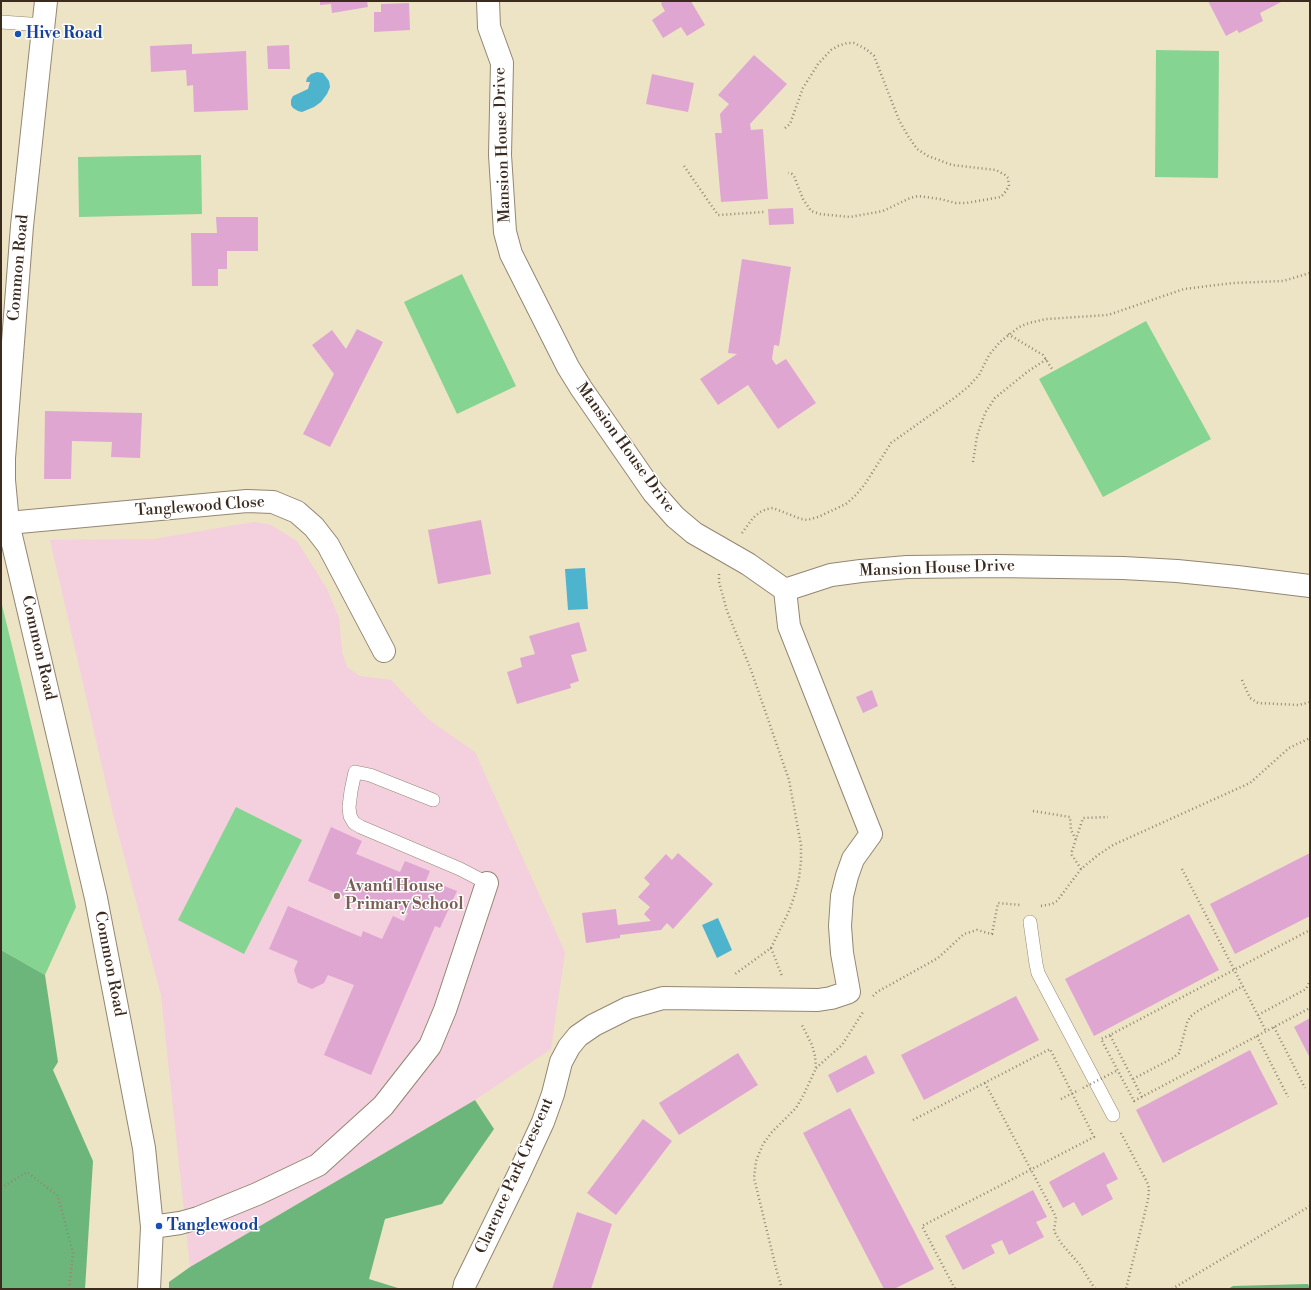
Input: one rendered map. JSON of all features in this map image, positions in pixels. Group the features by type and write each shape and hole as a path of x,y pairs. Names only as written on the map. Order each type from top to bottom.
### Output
{"street":[{"name":"Common Road","path":"46,1 22,226 2,458 8,523 96,898 144,1148 152,1227 149,1289"},
{"name":"Mansion House Drive","path":"488,1 489,27 502,63 500,155 505,232 511,254 568,368 581,388 653,492 675,517 694,533 748,564 785,590 831,575 861,571 907,567 996,566 1123,568 1177,571 1237,576 1310,586"},
{"name":"Tanglewood Close","path":"8,523 247,500 273,502 297,512 314,527 328,545 384,651"},
{"name":"Clarence Park Crescent","path":"464,1289 465,1284 543,1122 553,1094 561,1062 569,1047 578,1036 594,1025 628,1008 663,998 818,1000 831,998 849,992 842,953 840,926 842,896 846,876 853,859 871,834 789,626 785,590"},
{"path":"152,1227 180,1223 198,1218 258,1194 318,1165 383,1106 430,1046 445,1010 486,883"}],"lane":[{"path":"1,22 44,25"},
{"path":"433,800 370,775 355,772 349,807 350,816 354,823 361,827 460,868 486,883"},
{"path":"1030,922 1034,957 1038,972 1113,1115"}],"path":[{"path":"785,128 790,124 803,88 818,64 831,50 847,43 854,43 866,49 874,56 900,120 917,149 928,156 952,164 996,170 1008,178 1010,186 1001,196 966,204 956,204 940,199 918,196 910,198 883,211 850,217 820,214 811,210 803,199 794,176 788,173"},
{"path":"684,166 718,215 764,212"},
{"path":"733,975 771,948 789,911 799,878 801,860 801,845 789,780 719,582 721,568 746,527 760,512 773,508 808,520 846,504 866,484 891,443 969,386 979,375 989,355 1008,334 1019,327 1046,319 1108,315 1184,289 1233,283 1283,280 1310,273"},
{"path":"1008,334 1043,355 1052,369"},
{"path":"973,462 979,431 985,413 995,398 1027,372 1047,360"},
{"path":"1242,680 1250,698 1258,704 1299,705 1310,702"},
{"path":"1036,906 1052,904 1057,901 1081,869 1113,845 1250,783 1289,748 1310,738"},
{"path":"1033,811 1070,817 1071,830 1076,840"},
{"path":"1081,869 1072,855 1072,851 1083,818 1108,818"},
{"path":"1182,869 1266,1031"},
{"path":"870,1000 877,992 938,958 964,934 977,930 992,934 998,902 1022,906"},
{"path":"1310,930 1101,1039 1134,1101 1310,1008"},
{"path":"1258,1015 1306,989 1310,981"},
{"path":"1133,1079 1173,1058 1179,1053 1186,1023 1190,1017 1196,1012 1243,986"},
{"path":"790,1000 812,1045 816,1068"},
{"path":"782,1289 754,1178 756,1161 764,1144 772,1132 796,1108 816,1068 842,1045 866,1006"},
{"path":"1274,1027 1305,1088"},
{"path":"1110,1035 1142,1096"},
{"path":"1257,1036 1288,1097"},
{"path":"913,1120 1050,1049 1094,1137 922,1226 955,1289"},
{"path":"1061,1099 1118,1070"},
{"path":"985,1083 1056,1217 1054,1231 1061,1243 1080,1264 1095,1289"},
{"path":"1118,1128 1148,1184 1149,1189 1148,1200 1126,1289"},
{"path":"1092,1132 1098,1129"},
{"path":"1,1188 27,1172 58,1196 73,1253 69,1289"},
{"path":"1172,1289 1310,1206"}],"shaded area":[{"name":"Avanti House Primary School","path":"254,522 271,525 297,541 327,589 339,618 342,652 347,667 360,676 391,680 429,720 475,752 565,952 551,1049 475,1100 190,1267 161,995 113,814 50,540 154,539"}],"green space":[{"path":"1156,50 1219,51 1218,178 1155,177"},
{"path":"201,155 202,214 79,217 78,157"},
{"path":"462,274 516,386 457,414 404,302"},
{"path":"1146,321 1211,439 1103,497 1039,379"},
{"path":"1,601 76,907 45,975 1,950"},
{"path":"236,807 302,840 244,954 178,920"},
{"path":"1,950 45,975 58,1062 53,1070 93,1161 85,1289 1,1289"},
{"path":"475,1100 494,1129 442,1204 385,1219 369,1279 401,1289 169,1289 169,1282 190,1267"},
{"path":"1308,1284 1310,1289 1228,1289 1233,1286"}],"water":[{"path":"317,72 323,73 329,81 330,87 327,94 321,102 314,107 302,112 298,111 291,105 291,100 293,96 308,89 310,82 306,82 307,78 311,74"},
{"path":"585,568 588,609 568,610 565,569"},
{"path":"718,918 732,950 717,958 702,925"}],"building":[{"path":"320,1 367,1 368,7 332,13 331,4 320,5"},
{"path":"662,1 692,1 705,25 687,36 681,27 663,38 652,20 665,11 661,4"},
{"path":"1208,1 1283,1 1260,13 1263,21 1239,33 1237,30 1226,36"},
{"path":"409,3 410,30 374,32 374,12 381,12 381,4"},
{"path":"192,44 192,54 246,51 248,110 194,112 193,85 187,86 186,70 151,72 150,46"},
{"path":"289,45 290,69 268,69 267,46"},
{"path":"754,55 787,84 750,124 751,130 763,129 768,199 721,202 715,133 722,133 720,114 729,104 718,95"},
{"path":"652,74 694,83 688,112 646,104"},
{"path":"793,208 794,224 769,225 768,209"},
{"path":"216,217 258,217 258,251 227,251 227,269 218,269 218,286 192,286 191,233 217,233"},
{"path":"742,259 791,267 779,346 774,345 772,359 776,365 786,359 816,403 778,429 748,385 718,405 700,379 737,354 728,353"},
{"path":"357,329 383,342 330,447 303,434 334,374 312,345 332,330 346,349"},
{"path":"45,411 142,413 140,458 111,457 112,442 72,441 71,479 44,479"},
{"path":"481,520 491,574 438,584 428,530"},
{"path":"579,622 587,651 571,655 579,681 570,684 571,688 517,704 507,672 522,667 520,658 535,654 529,636"},
{"path":"872,690 878,706 863,713 856,697"},
{"path":"331,827 362,841 356,854 400,872 405,861 430,871 425,883 437,888 439,884 457,891 440,928 435,926 371,1075 324,1055 354,985 328,975 324,983 312,989 298,983 294,970 298,961 269,949 288,906 361,937 363,931 382,939 393,916 404,921 408,913 374,899 371,908 308,881"},
{"path":"678,853 713,884 673,929 667,923 661,930 620,935 620,938 586,943 582,913 616,909 618,925 651,921 644,914 650,907 638,897 650,884 644,878 666,854 672,860"},
{"path":"1310,853 1310,916 1235,954 1210,904"},
{"path":"1189,914 1219,970 1094,1036 1065,979"},
{"path":"1016,996 1039,1040 924,1100 901,1055"},
{"path":"1310,1018 1310,1058 1294,1027"},
{"path":"1250,1050 1278,1104 1163,1163 1136,1110"},
{"path":"738,1053 758,1085 679,1135 659,1103"},
{"path":"866,1055 875,1073 837,1093 828,1075"},
{"path":"850,1108 934,1269 894,1289 884,1289 803,1133"},
{"path":"643,1119 672,1141 616,1215 587,1193"},
{"path":"1104,1152 1118,1179 1106,1185 1113,1199 1082,1216 1074,1202 1063,1208 1049,1182"},
{"path":"1033,1190 1047,1217 1036,1222 1044,1237 1009,1255 1002,1240 991,1245 995,1253 963,1270 945,1236"},
{"path":"577,1212 612,1224 591,1289 552,1289"}],"place":[{"name":"Hive Road","path":"18,34"},
{"name":"Avanti House Primary School","path":"337,896"},
{"name":"Tanglewood","path":"159,1226"}]}
